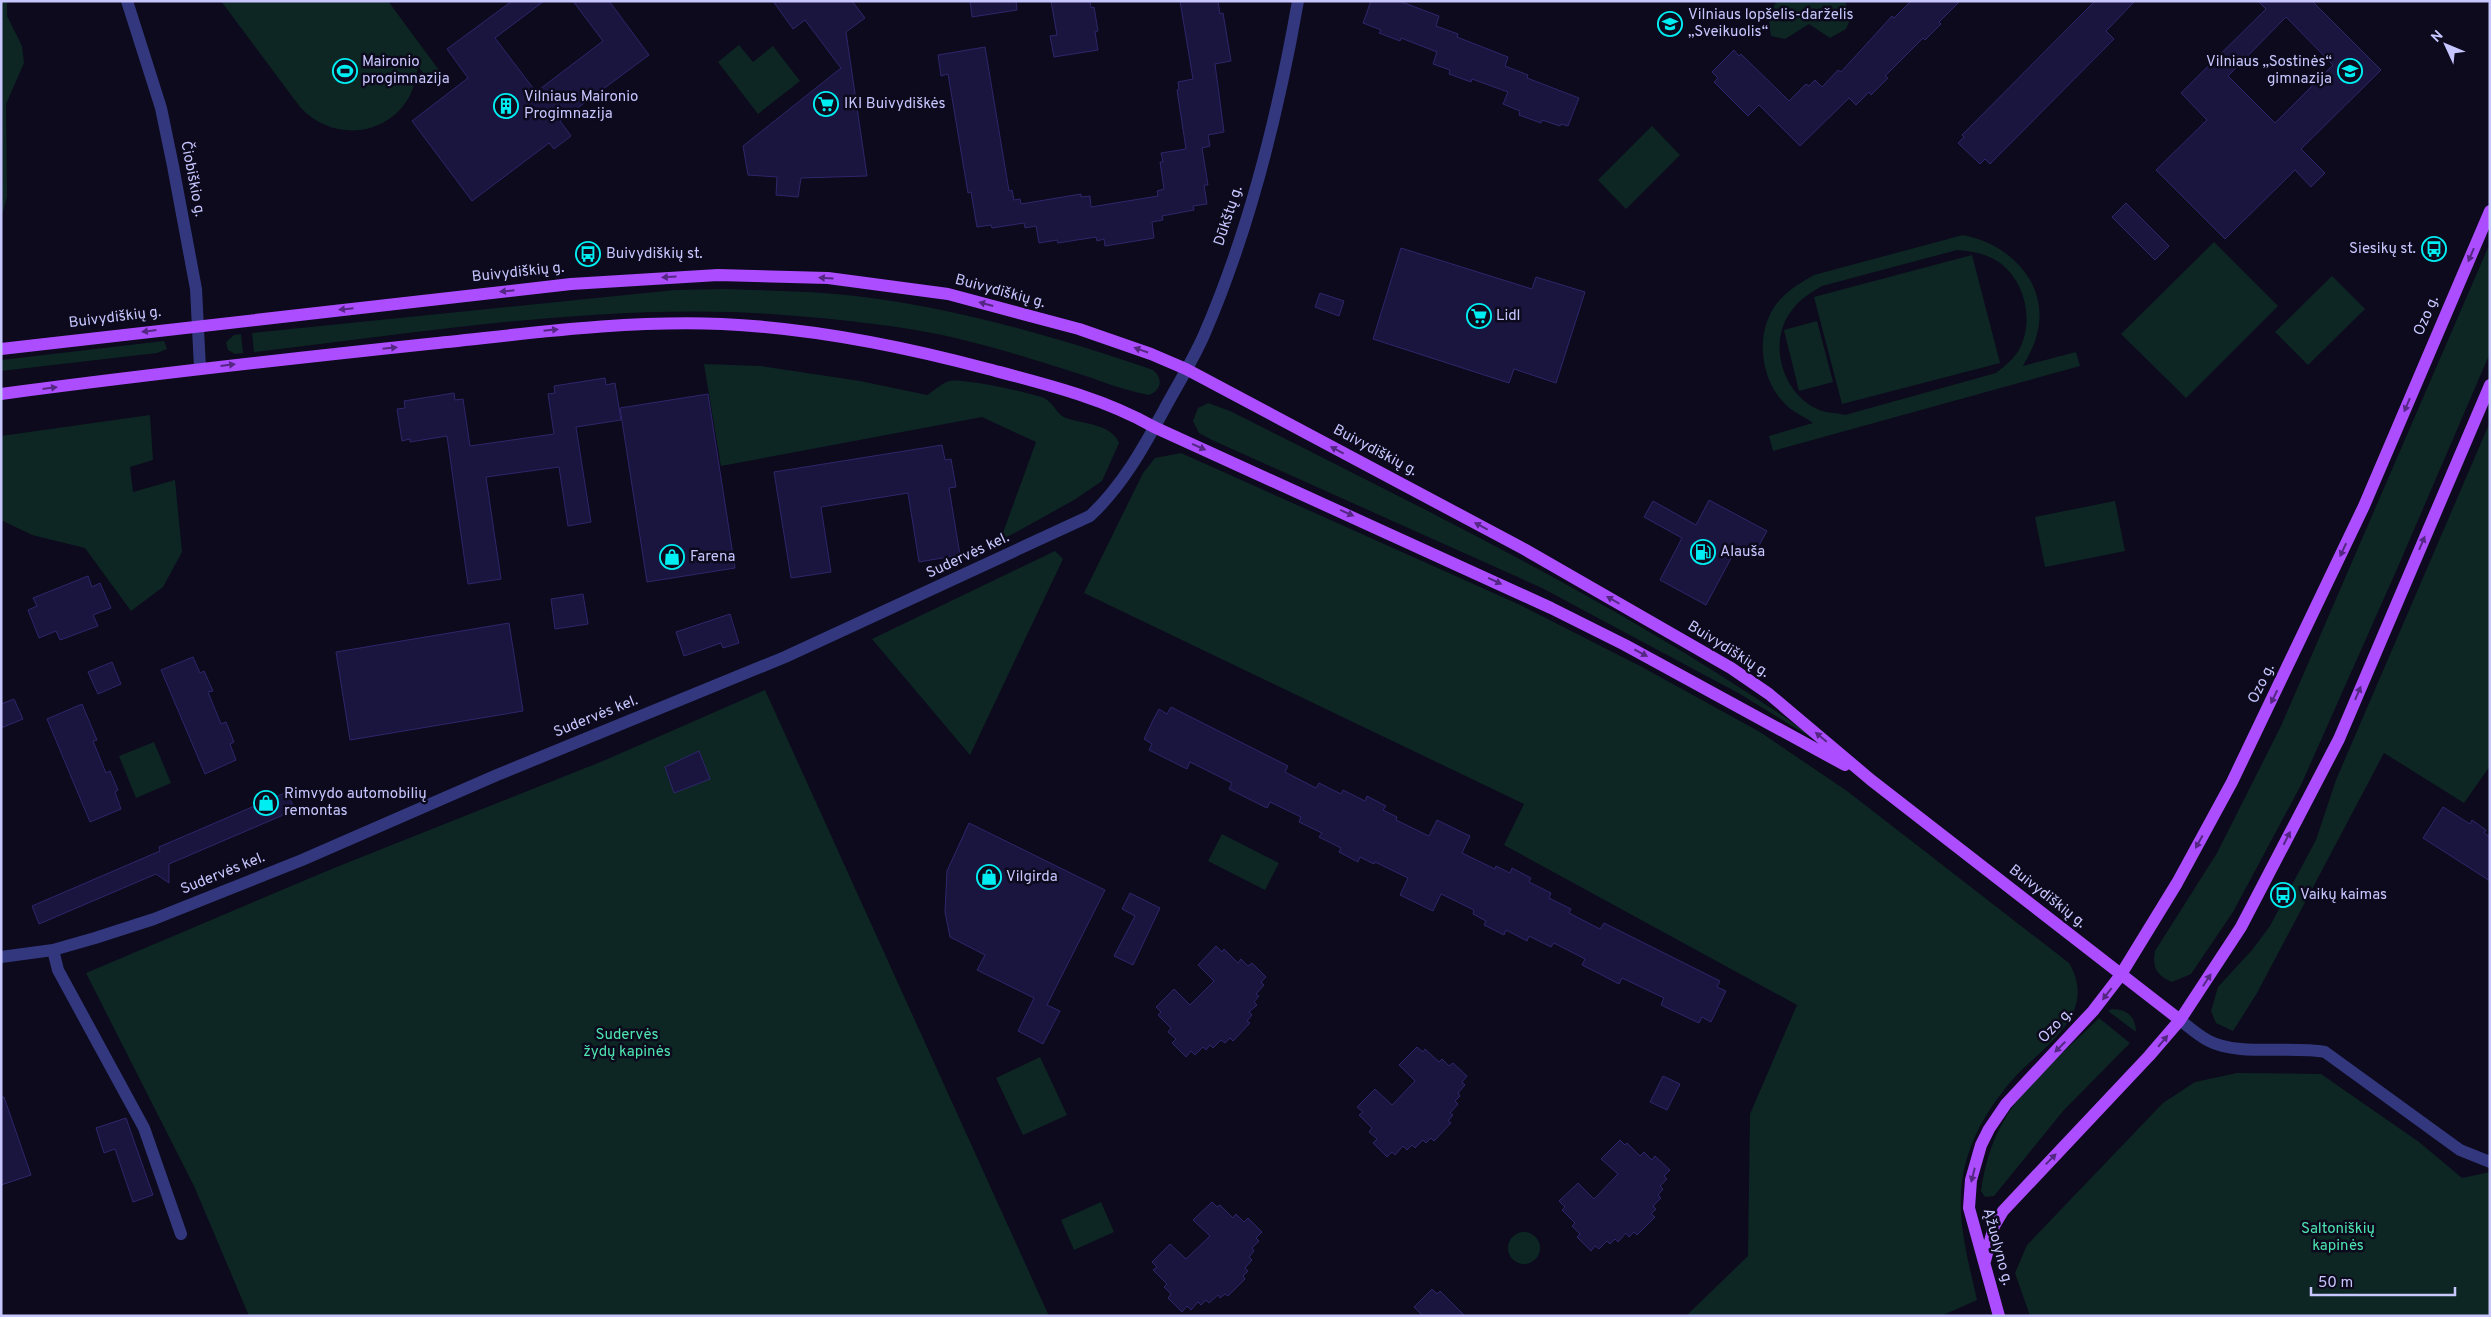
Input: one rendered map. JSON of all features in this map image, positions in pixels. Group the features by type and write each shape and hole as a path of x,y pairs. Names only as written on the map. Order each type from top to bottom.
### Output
{"main road":[{"name":"Ozo g.","path":"1989,1129 2006,1104 2093,1011 2120,976 2177,883 2228,790 2364,506 2490,211"},
{"name":"Buivydiškių g.","path":"1,349 197,325 570,284 718,275 828,278 948,294 1079,329 1151,354 1186,369 1524,550 1731,668 1769,694 1871,780 2120,976 2180,1020"},
{"name":"Buivydiškių g.","path":"1,394 200,368 586,327 721,324 785,330 930,353 1036,381 1123,410 1154,427 1551,608 1633,649 1871,780"},
{"path":"1984,1266 1994,1226 2003,1211 2149,1056 2180,1020 2241,927 2339,738 2490,385"},
{"name":"Ąžuolyno g.","path":"1989,1129 1981,1145 1972,1180 1969,1208 1999,1316"}],"street":[{"name":"Čiobiškio g.","path":"127,1 161,108 193,274 200,368"},
{"name":"Dūkštų g.","path":"1154,427 1203,336 1227,278 1266,155 1298,1"},
{"name":"Sudervės kel.","path":"1,957 53,950 154,919 322,852 497,775 785,657 1068,528 1090,516 1110,498 1138,458 1154,427"},
{"path":"53,950 58,970 144,1128 181,1234"},
{"path":"2180,1020 2209,1041 2227,1047 2306,1049 2325,1052 2460,1150 2490,1162"}],"green space":[{"path":"1,1 7,1 7,16 22,46 24,63 6,104 7,197 1,219"},
{"name":"Maironio progimnazija","path":"221,1 388,1 444,77 432,85 418,66 408,99 385,122 371,128 356,130 341,130 326,125 312,118 300,107"},
{"path":"1777,1 1845,1 1851,18 1846,29 1830,38 1809,24 1785,39 1771,36 1768,15"},
{"path":"739,45 753,62 773,46 800,81 758,114 718,62"},
{"path":"1652,126 1680,155 1626,209 1598,180"},
{"path":"1963,235 1981,240 2011,258 2023,270 2033,285 2038,301 2039,319 2036,338 2023,366 2076,352 2080,366 1773,451 1769,436 1813,423 1787,406 1771,384 1763,356 1765,328 1770,315 1781,298 1794,287 1814,275","holes":["1957,250 1984,255 1999,262 2009,271 2023,295 2027,322 2025,335 2018,352 2006,365 1996,373 1845,415 1822,411 1808,404 1797,394 1783,368 1780,338 1784,323 1802,299 1822,286"]},
{"path":"2214,242 2278,306 2186,398 2121,334"},
{"path":"2490,243 2490,353 2301,785 2233,912 2191,974 2172,982 2156,970 2154,962 2155,951 2217,853 2281,726"},
{"path":"1972,255 2000,363 1842,404 1814,297"},
{"path":"2332,276 2365,309 2308,365 2275,332"},
{"path":"726,289 846,295 899,302 973,317 1046,336 1153,370 1160,380 1160,384 1157,390 1149,395 1139,393 1001,350 957,338 912,329 830,319 731,312 612,314 492,323 254,352 252,333 675,290"},
{"path":"1817,321 1833,382 1799,391 1784,330"},
{"path":"241,334 243,353 235,354 228,350 226,342 234,335"},
{"path":"164,341 167,349 157,353 1,371 1,360"},
{"path":"704,364 761,366 860,381 927,395 950,381 997,386 1044,398 1066,418 1104,428 1119,443 1102,481 1074,500 1000,541 1036,442 982,417 721,466"},
{"path":"1208,403 1230,411 1539,569 1689,656 1762,702 1833,751 1740,694 1542,588 1199,433 1193,421 1198,408"},
{"path":"150,415 153,460 130,467 133,492 175,480 182,552 163,587 131,611 85,548 32,535 1,520 1,436"},
{"path":"2490,422 2490,766 2464,803 2384,753 2257,993 2233,1031 2216,1023 2211,1011 2218,987 2252,950 2270,926 2316,840 2336,780"},
{"path":"1181,453 1518,604 1642,667 1760,732 1847,791 2069,963 2077,982 2077,1000 2071,1016 2061,1031 2001,1094 1971,1145 1963,1173 1961,1191 1962,1228 1977,1300 1941,1316 1686,1316 1748,1256 1750,1114 1797,1005 1504,845 1524,804 1084,593 1143,473 1155,458"},
{"path":"2115,501 2125,551 2045,567 2035,517"},
{"path":"1055,551 1063,559 970,755 872,639"},
{"name":"Sudervės žydų kapinės","path":"765,690 1049,1316 249,1316 194,1186 86,973 334,868 603,761"},
{"path":"154,742 171,783 136,798 119,756"},
{"path":"1222,834 1279,863 1265,890 1208,861"},
{"path":"2112,1009 2122,1010 2130,1015 2136,1027 2136,1032 2108,1011"},
{"path":"2099,1018 2130,1043 2063,1111 1994,1196 1985,1197 1981,1191 1984,1173 1995,1138 2003,1122 2034,1081"},
{"path":"1040,1057 1067,1115 1023,1135 996,1078"},
{"name":"Saltoniškių kapinės","path":"2237,1073 2321,1074 2419,1142 2462,1178 2490,1172 2490,1316 2030,1316 2015,1273 2027,1245 2163,1103 2195,1082"},
{"path":"1101,1202 1114,1232 1074,1250 1061,1220"},
{"path":"1524,1232 1530,1233 1535,1237 1539,1242 1539,1254 1535,1259 1530,1263 1524,1264 1518,1263 1513,1259 1509,1254 1508,1248 1509,1242 1513,1237 1518,1233"}],"building":[{"name":"Vilniaus Maironio Progimnazija","path":"512,1 544,1 495,38 536,92 603,41 573,1 609,1 649,55 560,121 571,136 554,149 549,143 472,201 412,121 468,78 447,49"},
{"name":"IKI Buivydiškės","path":"773,1 852,1 865,18 846,32 867,176 801,178 798,197 776,195 777,177 748,175 743,146 841,68 805,20 793,29"},
{"path":"970,1 1016,1 1017,10 972,17"},
{"path":"1051,1 1090,1 1091,8 1094,7 1098,31 1095,32 1098,50 1054,57 1050,36 1057,35"},
{"path":"1180,1 1218,1 1220,14 1223,13 1231,61 1215,64 1224,132 1208,135 1210,146 1202,148 1208,185 1204,185 1207,204 1193,206 1194,210 1162,216 1163,220 1152,222 1154,238 1105,246 1104,239 1097,241 1096,237 1058,243 1057,240 1039,243 1036,226 1025,228 1024,223 992,228 991,225 977,227 971,192 968,193 948,74 941,76 938,55 985,47 1009,191 1012,190 1014,200 1020,199 1021,204 1081,194 1081,197 1090,196 1091,207 1158,196 1157,191 1164,189 1160,162 1163,162 1161,153 1186,149 1177,90 1179,89 1178,82 1193,79"},
{"path":"1371,1 1399,1 1439,16 1436,26 1458,34 1457,37 1508,57 1505,66 1528,75 1527,78 1579,98 1568,126 1561,124 1560,126 1542,120 1541,123 1519,115 1520,111 1503,104 1508,92 1472,79 1471,82 1449,74 1450,70 1433,64 1437,52 1401,38 1400,41 1379,33 1381,30 1363,23"},
{"path":"1911,1 1960,1 1939,22 1941,24 1925,40 1923,38 1885,76 1888,78 1871,95 1869,92 1856,105 1849,98 1800,146 1759,105 1748,116 1714,82 1718,78 1712,72 1734,50 1739,56 1741,54 1789,101 1806,84 1809,86 1815,80 1822,87 1838,70 1841,72 1892,16 1894,18"},
{"path":"2095,1 2135,1 2106,31 2114,39 1990,164 1985,159 1980,164 1958,143 1964,137 1962,135"},
{"path":"2258,1 2312,1 2381,70 2301,149 2325,173 2311,187 2295,170 2225,239 2156,170 2207,120 2181,93 2266,9","holes":["2286,17 2333,65 2275,123 2228,76"]},
{"path":"2126,203 2169,246 2155,260 2112,217"},
{"name":"Lidl","path":"1401,248 1532,289 1536,277 1585,292 1556,383 1514,369 1509,383 1373,339"},
{"path":"1320,293 1344,301 1339,316 1315,307"},
{"path":"605,378 606,385 615,383 621,420 576,427 591,522 568,526 559,467 486,477 501,579 468,584 447,436 410,442 410,439 402,441 397,409 405,408 404,401 454,393 455,400 463,399 470,446 554,434 548,394 555,393 554,386"},
{"path":"708,394 735,568 647,582 620,408"},
{"path":"942,445 945,460 951,459 956,487 949,488 960,555 919,562 908,493 821,507 831,572 791,578 774,472"},
{"name":"Alauša","path":"1709,500 1767,531 1752,558 1736,549 1706,605 1660,580 1682,538 1644,517 1653,501 1696,525"},
{"path":"88,576 92,587 100,583 111,608 93,615 98,626 60,640 56,631 39,638 28,610 37,606 33,598"},
{"path":"583,594 588,624 555,629 551,599"},
{"path":"730,614 739,643 723,648 721,643 684,656 676,632"},
{"path":"509,623 523,711 350,740 336,652"},
{"path":"193,657 200,673 204,671 213,691 208,692 221,724 226,722 234,742 230,744 236,760 205,774 161,670"},
{"path":"112,662 121,684 98,694 88,672"},
{"path":"14,699 23,719 1,728 1,704"},
{"path":"82,704 97,740 93,741 106,773 110,771 118,790 115,792 121,809 90,822 47,719"},
{"path":"1171,707 1288,766 1285,772 1316,788 1319,783 1341,794 1343,790 1365,801 1367,796 1386,806 1383,810 1397,817 1396,820 1429,836 1437,820 1470,836 1462,853 1495,869 1496,866 1510,873 1512,868 1531,878 1529,882 1551,893 1549,898 1571,909 1569,913 1600,929 1604,923 1720,981 1717,987 1726,991 1711,1022 1702,1017 1699,1023 1661,1005 1664,998 1622,978 1619,984 1582,965 1585,959 1554,943 1551,947 1529,936 1527,941 1506,930 1504,935 1484,925 1486,921 1473,914 1474,910 1441,894 1433,911 1400,895 1408,878 1375,862 1374,864 1360,857 1358,862 1339,852 1341,848 1319,837 1322,833 1299,822 1301,817 1270,802 1267,808 1229,789 1232,783 1190,762 1187,769 1149,750 1152,744 1144,739 1153,720 1159,709 1167,714"},
{"path":"699,751 710,779 674,793 665,767"},
{"path":"287,792 295,810 169,864 169,883 156,874 39,924 32,906 160,851 159,847"},
{"path":"2443,807 2470,824 2472,820 2486,830 2484,833 2490,837 2490,881 2423,838"},
{"path":"969,823 1105,890 1047,1005 1060,1011 1043,1044 1018,1031 1034,998 977,970 985,955 950,937 945,912 947,871"},
{"path":"1130,893 1160,908 1133,965 1114,956 1135,916 1122,909"},
{"path":"1216,946 1222,952 1224,949 1238,963 1241,959 1248,966 1252,963 1266,977 1261,982 1264,985 1256,994 1259,996 1254,1002 1257,1005 1249,1012 1252,1015 1247,1021 1250,1023 1233,1041 1230,1038 1225,1043 1221,1040 1213,1048 1210,1045 1206,1050 1203,1047 1195,1055 1191,1051 1186,1057 1172,1043 1176,1039 1168,1032 1171,1028 1158,1015 1161,1012 1156,1007 1174,989 1190,1005 1214,981 1198,965"},
{"path":"1417,1047 1423,1052 1425,1049 1439,1062 1442,1059 1449,1066 1453,1063 1467,1076 1462,1082 1465,1085 1458,1093 1460,1096 1455,1101 1458,1104 1450,1113 1453,1115 1448,1121 1451,1123 1434,1141 1431,1138 1426,1143 1423,1140 1415,1148 1412,1145 1407,1150 1403,1146 1395,1155 1392,1152 1387,1157 1373,1143 1377,1139 1369,1132 1372,1128 1359,1115 1363,1112 1357,1107 1375,1089 1392,1105 1415,1081 1399,1065"},
{"path":"1663,1076 1680,1084 1667,1110 1650,1102"},
{"path":"1,1097 4,1097 31,1175 1,1185"},
{"path":"126,1118 153,1195 133,1202 115,1149 104,1153 96,1128"},
{"path":"1620,1140 1625,1145 1627,1143 1640,1156 1644,1152 1652,1160 1655,1156 1670,1170 1664,1176 1667,1179 1660,1186 1663,1189 1658,1195 1661,1198 1653,1206 1656,1209 1651,1214 1655,1217 1637,1235 1634,1232 1629,1237 1626,1233 1618,1242 1615,1239 1610,1244 1607,1241 1599,1249 1595,1246 1591,1251 1577,1237 1580,1234 1572,1226 1575,1223 1562,1210 1565,1207 1559,1201 1578,1183 1594,1199 1618,1174 1601,1159"},
{"path":"1212,1202 1217,1207 1220,1205 1233,1218 1236,1214 1244,1222 1248,1218 1262,1232 1256,1238 1259,1241 1252,1248 1254,1251 1249,1257 1252,1260 1245,1268 1248,1271 1243,1276 1245,1279 1228,1296 1225,1294 1220,1298 1218,1295 1209,1303 1206,1300 1201,1305 1198,1302 1191,1310 1187,1306 1182,1312 1168,1298 1171,1294 1164,1287 1167,1284 1153,1270 1157,1267 1152,1262 1170,1244 1186,1259 1210,1236 1193,1220"},
{"path":"1432,1289 1437,1294 1440,1291 1465,1316 1423,1316 1414,1307"}],"place":[{"name":"Vilniaus lopšelis-darželis „Sveikuolis“","path":"1670,24"},
{"name":"Maironio progimnazija","path":"345,71"},
{"name":"Vilniaus „Sostinės“ gimnazija","path":"2350,71"},
{"name":"IKI Buivydiškės","path":"826,104"},
{"name":"Vilniaus Maironio Progimnazija","path":"506,106"},
{"name":"Siesikų st.","path":"2434,249"},
{"name":"Buivydiškių st.","path":"588,254"},
{"name":"Lidl","path":"1479,316"},
{"name":"Alauša","path":"1703,552"},
{"name":"Farena","path":"672,557"},
{"name":"Rimvydo automobilių remontas","path":"266,803"},
{"name":"Vilgirda","path":"989,877"},
{"name":"Vaikų kaimas","path":"2283,895"}]}
